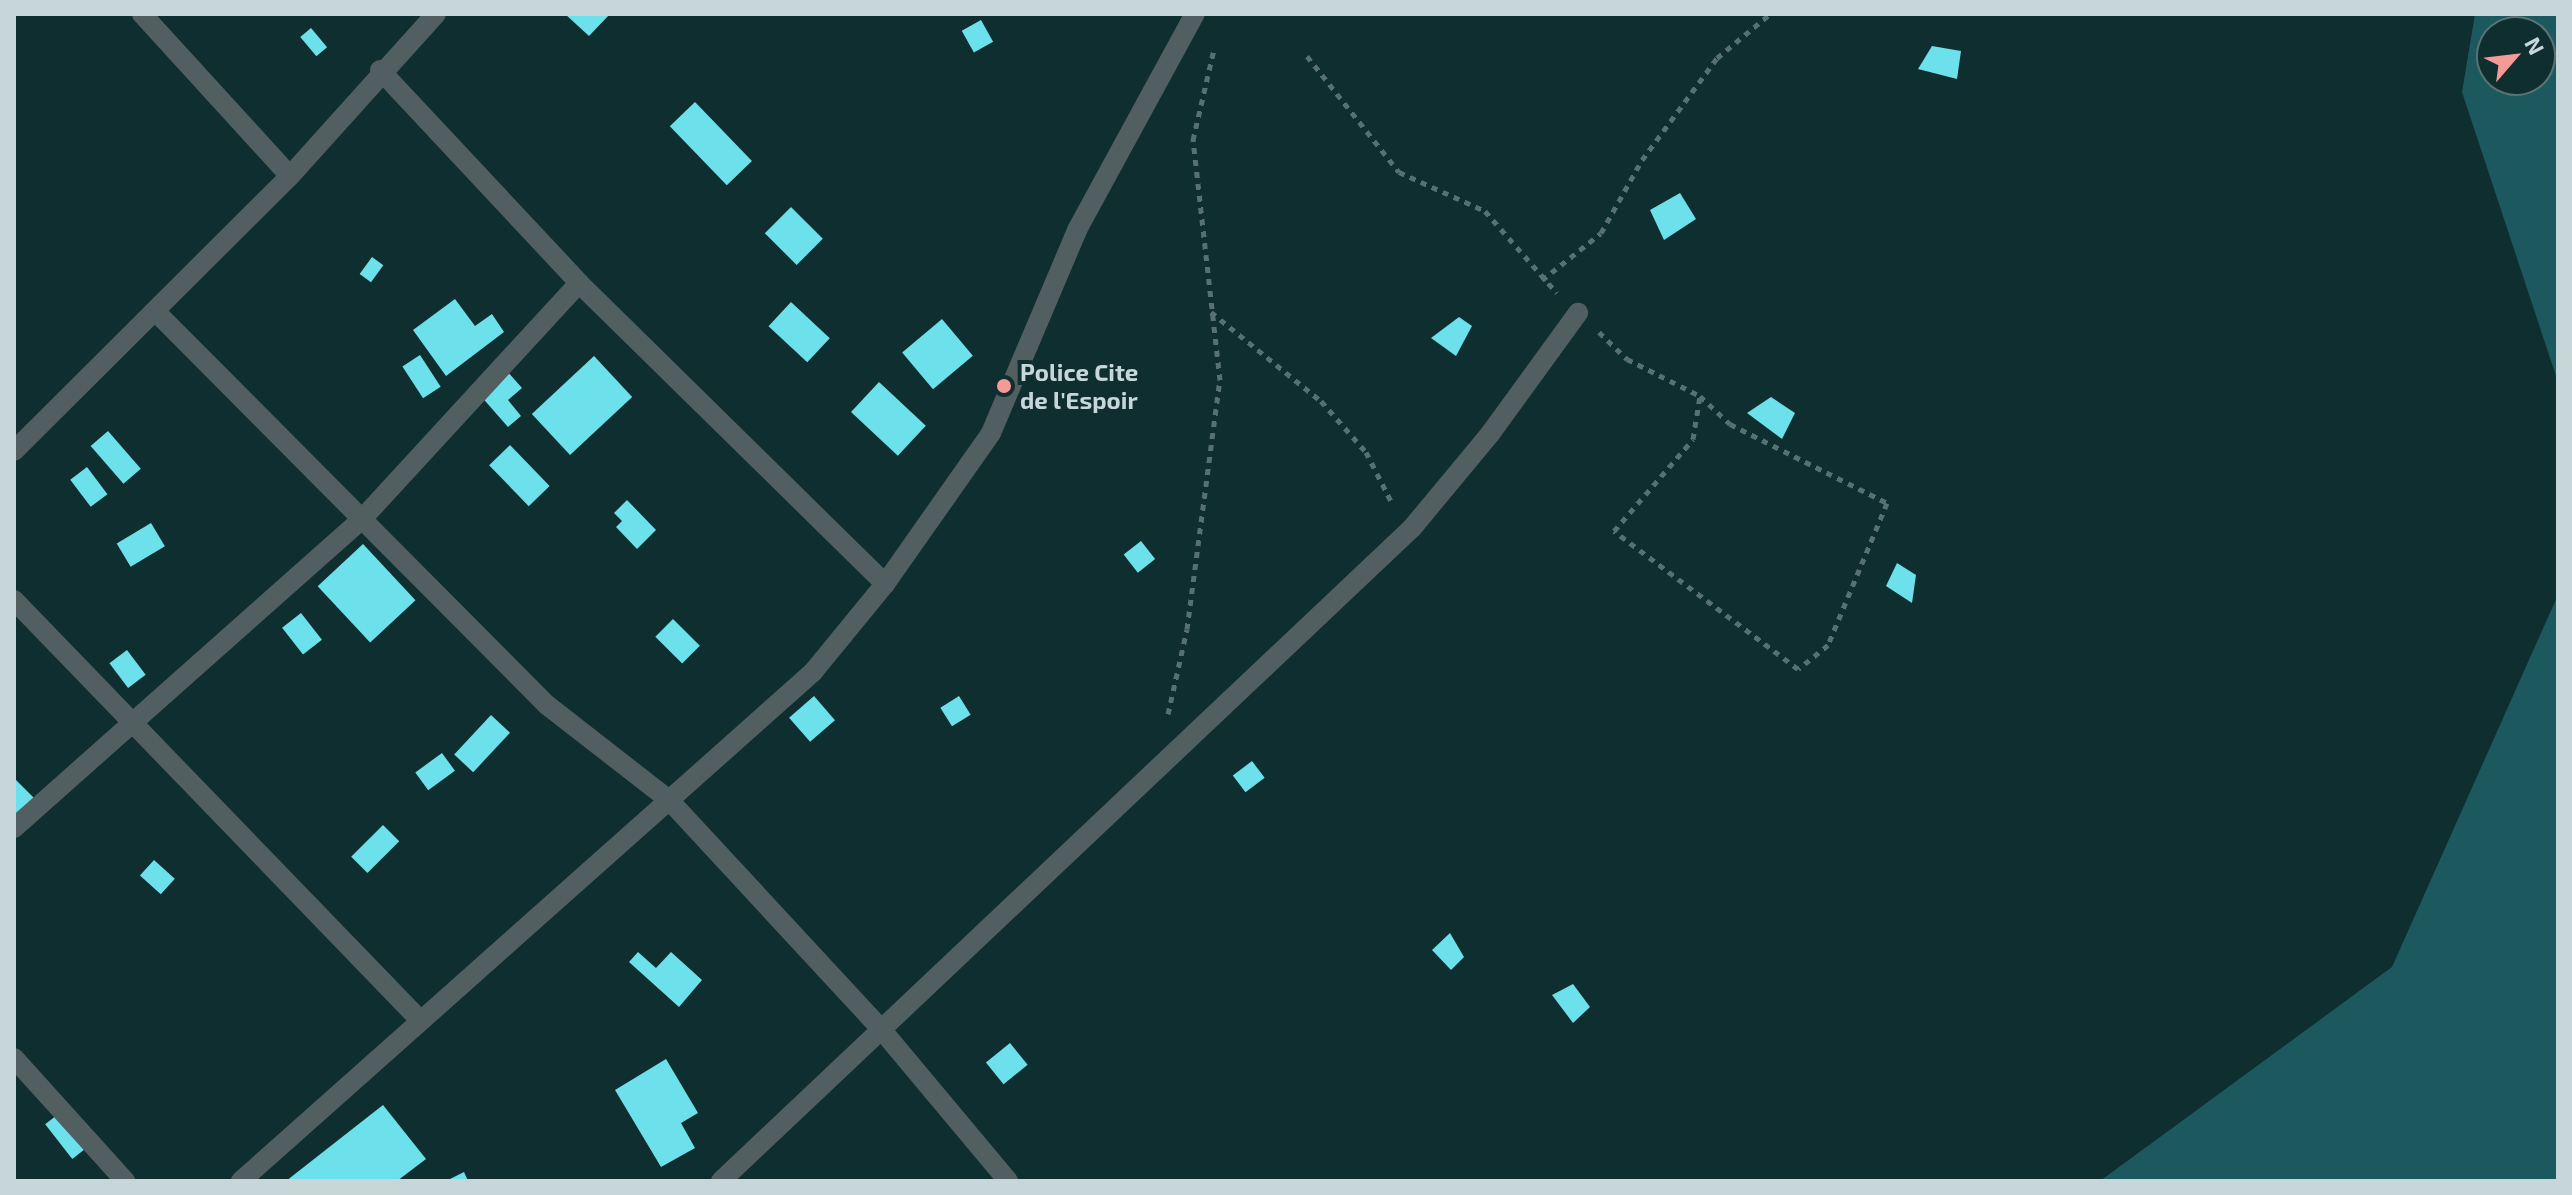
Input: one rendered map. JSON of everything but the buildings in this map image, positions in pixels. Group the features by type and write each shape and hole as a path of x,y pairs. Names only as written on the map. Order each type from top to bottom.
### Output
{"street":[{"path":"142,14 290,176"},
{"path":"14,451 290,176 380,70 436,14"},
{"path":"241,1181 418,1018 813,672 885,584 991,433 1077,230 1195,14"},
{"path":"380,70 579,283 885,584"},
{"path":"14,828 131,720 363,518 579,283"},
{"path":"155,311 547,705 669,800 881,1029 1008,1181"},
{"path":"721,1181 1412,528 1490,434 1578,313"},
{"path":"14,600 418,1018"},
{"path":"14,1058 125,1181"}],"path":[{"path":"1542,280 1601,233 1642,160 1717,58 1770,14"},
{"path":"1164,723 1187,629 1220,380 1193,140 1213,41"},
{"path":"1307,56 1399,172 1485,211 1542,280 1627,359 1700,396 1730,424 1887,503 1828,645 1798,669 1614,531 1693,439 1700,396"},
{"path":"1211,312 1321,401 1366,452 1396,512 1412,528"}],"shaded area":[{"path":"2475,14 2558,14 2558,382 2462,92"},
{"path":"2558,595 2558,1181 2100,1181 2392,967"}],"place":[{"name":"Police Cite de l'Espoir","path":"1004,386"}]}
